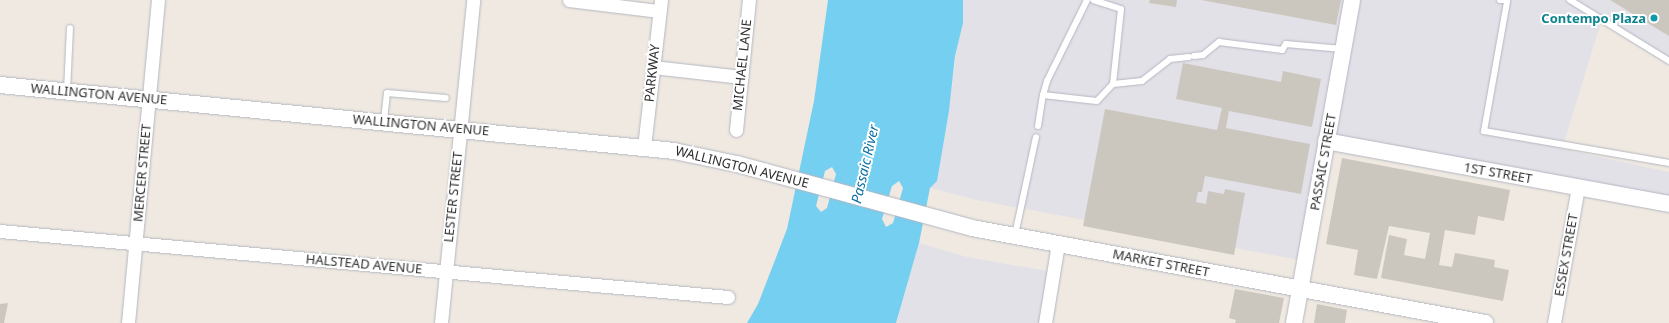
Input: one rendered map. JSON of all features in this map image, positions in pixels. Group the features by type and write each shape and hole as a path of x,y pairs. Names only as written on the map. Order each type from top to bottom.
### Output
{"street":[{"name":"MERCER STREET","path":"128,323 158,0"},
{"name":"LESTER STREET","path":"441,323 473,0"},
{"path":"569,0 660,6"},
{"name":"MICHAEL LANE","path":"736,130 749,0"},
{"name":"PASSAIC STREET","path":"1294,323 1352,0"},
{"name":"PARKWAY","path":"644,146 660,6"},
{"path":"653,67 741,77"},
{"name":"WALLINGTON AVENUE","path":"0,85 644,146 704,156 772,173 838,192"},
{"name":"1ST STREET","path":"1326,141 1669,204"},
{"name":"ESSEX STREET","path":"1554,323 1578,187"},
{"name":"MARKET STREET","path":"838,192 942,220 1014,236 1486,323"},
{"name":"HALSTEAD AVENUE","path":"0,231 728,297"},
{"path":"1045,323 1058,244"}],"lane":[{"path":"1038,126 1047,81 1087,0"},
{"path":"1044,95 1097,101 1113,84 1121,10 1093,0"},
{"path":"1500,0 1507,1 1484,131 1669,163"},
{"path":"1570,0 1669,61"},
{"path":"67,91 70,28"},
{"path":"1113,84 1142,81 1170,60 1203,55 1219,42 1282,50 1286,44 1343,49"},
{"path":"384,121 387,93 446,98"},
{"path":"1014,236 1036,137"}],"shaded area":[{"path":"963,0 1669,0 1669,61 1601,22 1562,149 1669,172 1669,204 1328,144 1305,261 977,200 930,188 937,181 949,111"},
{"path":"919,243 967,257 1053,272 1044,323 896,323"}],"water":[{"name":"Passaic River","path":"828,0 963,0 963,23 955,56 949,111 937,181 930,188 919,243 896,323 747,323 758,304 787,229 814,101","holes":["832,167 836,174 827,208 821,212 816,206 825,171","899,181 903,188 893,223 886,227 882,219 892,186"]}],"building":[{"path":"1150,0 1177,0 1176,7 1149,3"},
{"path":"1201,0 1341,0 1336,25"},
{"name":"Contempo Plaza","path":"1610,0 1669,0 1669,36"},
{"path":"1183,63 1281,82 1283,71 1321,79 1312,127 1229,111 1226,128 1310,144 1301,194 1205,176 1202,192 1198,192 1196,202 1206,204 1208,191 1224,194 1225,189 1245,193 1234,255 1083,226 1105,109 1217,130 1222,108 1176,99"},
{"path":"1342,158 1510,190 1504,221 1478,216 1475,235 1445,230 1439,265 1452,267 1455,253 1495,260 1494,267 1509,270 1503,301 1381,278 1389,235 1407,239 1404,255 1425,259 1430,233 1389,226 1377,279 1354,275 1358,250 1326,244"},
{"path":"1235,289 1284,298 1279,323 1235,323 1236,320 1229,318"},
{"path":"8,303 4,323 0,323 0,304"},
{"path":"1317,304 1347,310 1345,323 1314,323"}],"place":[{"name":"Contempo Plaza","path":"1654,18"}]}
